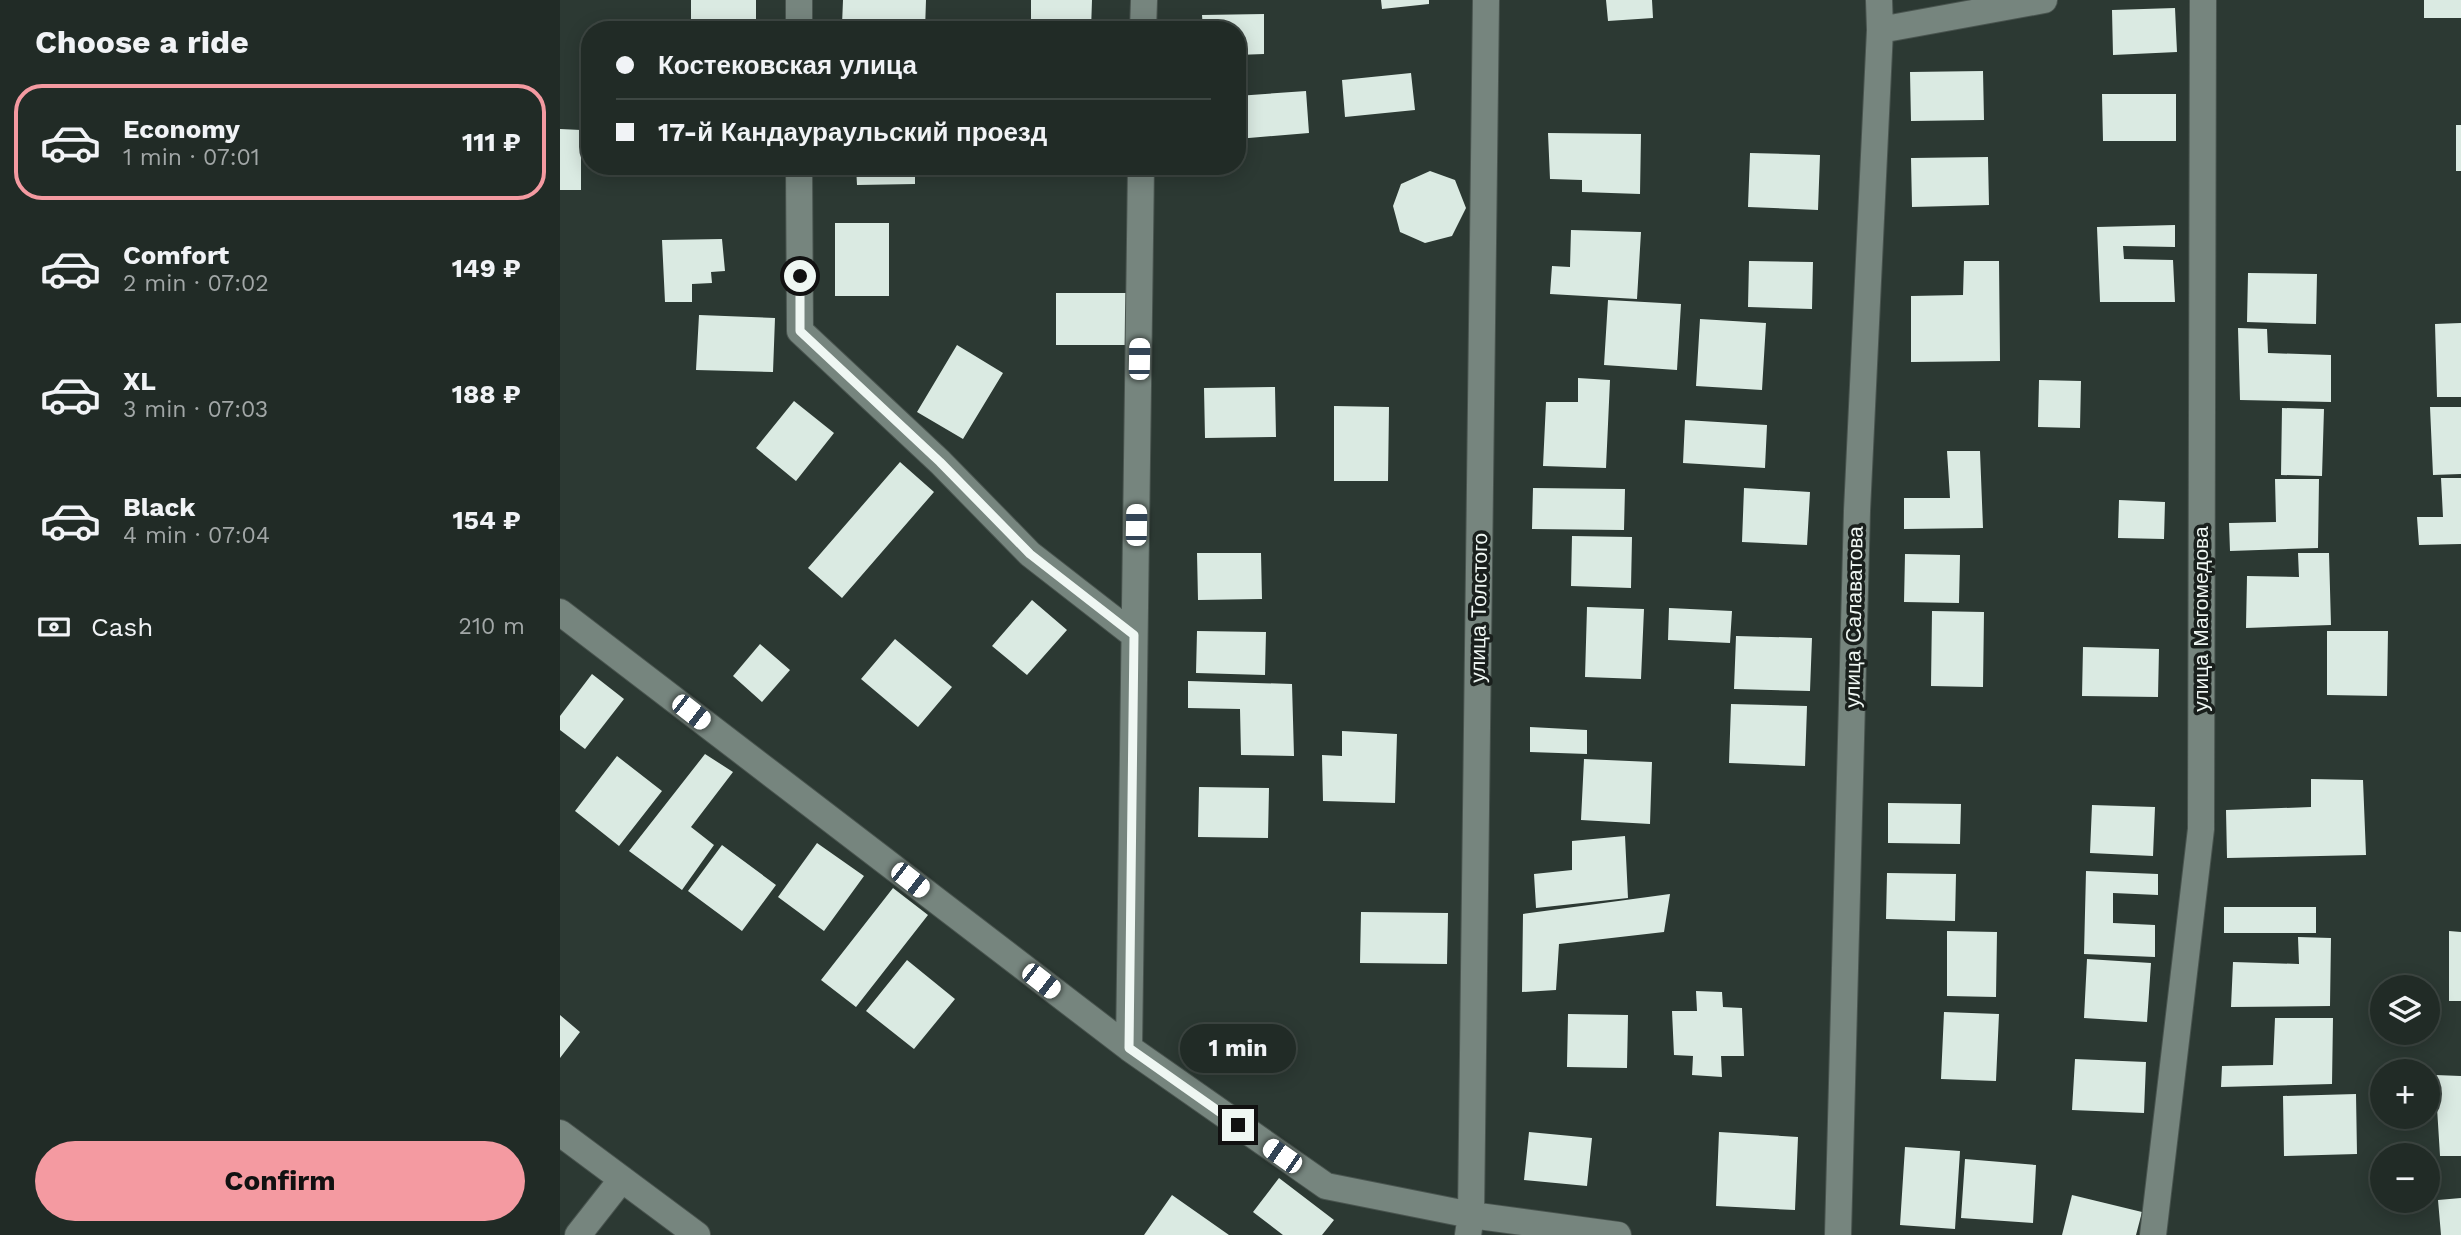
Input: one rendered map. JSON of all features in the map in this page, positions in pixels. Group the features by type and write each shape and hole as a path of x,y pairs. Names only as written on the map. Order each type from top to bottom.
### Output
{"street":[{"path":"799,0 799,21"},
{"path":"1143,21 1144,0"},
{"name":"улица Толстого","path":"1470,1225 1486,0"},
{"name":"улица Салаватова","path":"1838,1235 1857,511 1880,30 1879,0"},
{"path":"1880,30 2044,0"},
{"name":"улица Магомедова","path":"2153,1235 2201,829 2203,0"},
{"path":"799,175 800,331 940,462 1030,554 1134,635"},
{"path":"1129,1048 1141,175"},
{"path":"560,612 1129,1048 1326,1186 1470,1225 1618,1235"},
{"path":"560,1133 697,1235"},
{"path":"579,1235 622,1179"}],"building":[{"path":"691,0 756,0 756,21 691,21"},
{"path":"843,0 926,0 925,21 842,21"},
{"path":"1031,0 1092,0 1091,21 1031,21"},
{"path":"1381,0 1429,0 1429,4 1382,9"},
{"path":"1606,0 1652,0 1653,18 1608,21"},
{"path":"2424,0 2461,0 2461,18 2424,18"},
{"path":"2175,8 2177,52 2113,55 2112,10"},
{"path":"1264,14 1264,54 1246,55 1246,21 1202,21 1202,15"},
{"path":"1983,71 1984,120 1911,121 1910,72"},
{"path":"1411,73 1415,110 1345,117 1342,80"},
{"path":"1306,91 1309,133 1246,138 1246,95"},
{"path":"2102,94 2176,94 2176,141 2103,141"},
{"path":"2456,125 2461,125 2461,171 2456,171"},
{"path":"560,129 581,130 581,190 560,190"},
{"path":"1548,133 1641,134 1640,194 1582,192 1582,180 1550,179"},
{"path":"1750,153 1820,155 1818,210 1748,207"},
{"path":"1988,157 1989,205 1912,207 1911,158"},
{"path":"1430,171 1455,180 1466,208 1452,236 1425,243 1400,232 1393,206 1401,184"},
{"path":"856,175 915,175 915,184 857,185"},
{"path":"835,223 889,223 889,296 835,296"},
{"path":"2175,225 2175,247 2123,246 2124,259 2173,260 2175,302 2100,302 2097,227"},
{"path":"1571,230 1641,232 1637,299 1550,294 1552,266 1570,267"},
{"path":"722,239 725,271 711,272 712,283 692,284 692,302 665,302 662,240"},
{"path":"1749,261 1813,262 1812,309 1748,307"},
{"path":"1964,261 1999,261 2000,361 1911,362 1911,296 1963,295"},
{"path":"2248,273 2317,274 2316,324 2247,322"},
{"path":"1056,293 1127,293 1127,345 1056,345"},
{"path":"1608,300 1681,304 1677,370 1604,365"},
{"path":"699,315 775,318 773,372 696,370"},
{"path":"1700,319 1766,323 1762,390 1696,386"},
{"path":"2461,323 2461,397 2437,397 2435,324"},
{"path":"2238,328 2267,329 2268,353 2331,355 2331,402 2240,400"},
{"path":"957,345 1003,373 963,439 917,412"},
{"path":"1578,378 1610,380 1606,468 1543,466 1546,402 1578,402"},
{"path":"2039,380 2081,381 2080,428 2038,427"},
{"path":"1275,387 1276,437 1205,438 1204,388"},
{"path":"794,401 834,433 796,481 756,448"},
{"path":"1334,406 1389,407 1388,481 1334,481"},
{"path":"2430,407 2461,407 2461,474 2433,475"},
{"path":"2282,408 2324,409 2322,476 2281,475"},
{"path":"1685,420 1767,425 1765,468 1683,463"},
{"path":"1947,451 1980,451 1983,528 1904,529 1904,498 1950,498"},
{"path":"900,462 934,492 842,598 808,568"},
{"path":"2441,478 2461,478 2461,544 2419,545 2417,517 2443,517"},
{"path":"2275,479 2319,479 2318,548 2230,551 2229,523 2276,522"},
{"path":"1533,488 1625,489 1624,530 1532,529"},
{"path":"1744,488 1810,492 1807,545 1742,542"},
{"path":"2119,500 2165,502 2164,539 2118,538"},
{"path":"1572,536 1632,537 1631,588 1571,586"},
{"path":"1197,553 1261,553 1262,599 1198,600"},
{"path":"2298,553 2329,553 2331,625 2246,628 2247,576 2299,577"},
{"path":"1905,554 1960,555 1959,603 1904,602"},
{"path":"1032,600 1067,630 1027,675 992,646"},
{"path":"1587,607 1644,609 1641,679 1585,677"},
{"path":"1669,608 1732,611 1730,643 1668,640"},
{"path":"1932,611 1984,612 1983,687 1931,686"},
{"path":"1197,631 1266,632 1265,675 1196,673"},
{"path":"2327,631 2388,631 2387,696 2327,695"},
{"path":"1736,636 1812,638 1810,691 1734,689"},
{"path":"895,639 952,687 918,727 861,679"},
{"path":"760,644 790,670 762,702 733,676"},
{"path":"2083,647 2159,649 2158,697 2082,696"},
{"path":"592,674 624,699 585,749 560,730 560,716"},
{"path":"1188,681 1292,684 1294,756 1241,755 1240,709 1188,708"},
{"path":"1731,704 1807,706 1805,766 1729,763"},
{"path":"1530,727 1587,730 1587,754 1530,752"},
{"path":"1342,731 1397,734 1395,803 1323,801 1322,755 1342,756"},
{"path":"705,754 733,772 691,827 714,845 682,890 629,851"},
{"path":"617,756 662,791 619,846 575,811"},
{"path":"1584,759 1652,762 1650,824 1581,820"},
{"path":"2311,779 2363,780 2366,855 2227,858 2226,810 2311,807"},
{"path":"1199,787 1269,788 1268,838 1198,837"},
{"path":"1888,803 1961,804 1960,844 1888,843"},
{"path":"2092,805 2155,807 2153,856 2090,853"},
{"path":"1625,836 1628,898 1536,908 1534,874 1572,870 1572,841"},
{"path":"817,843 864,876 824,931 778,897"},
{"path":"722,845 776,885 742,931 688,891"},
{"path":"2086,871 2158,874 2158,895 2113,893 2113,923 2155,925 2155,957 2084,954"},
{"path":"1887,873 1956,874 1955,921 1886,919"},
{"path":"893,888 928,915 856,1007 821,980"},
{"path":"1670,894 1664,932 1559,944 1556,990 1522,992 1523,914"},
{"path":"2224,907 2316,907 2316,933 2224,933"},
{"path":"1361,912 1448,913 1447,964 1360,963"},
{"path":"1947,931 1997,932 1996,997 1947,996"},
{"path":"2449,931 2461,932 2461,1001 2449,1001"},
{"path":"2298,937 2331,938 2330,1006 2231,1007 2233,962 2299,964"},
{"path":"2087,959 2151,963 2147,1022 2084,1018"},
{"path":"907,960 955,999 914,1049 866,1011"},
{"path":"1696,991 1722,992 1723,1007 1742,1008 1744,1056 1721,1056 1722,1077 1692,1075 1693,1056 1674,1055 1672,1011 1697,1011"},
{"path":"1944,1012 1999,1014 1996,1081 1941,1079"},
{"path":"1568,1014 1628,1015 1627,1068 1567,1067"},
{"path":"560,1015 580,1032 560,1058"},
{"path":"2275,1018 2333,1018 2332,1084 2221,1087 2222,1066 2273,1065"},
{"path":"2075,1059 2146,1062 2144,1113 2072,1110"},
{"path":"2440,1075 2461,1076 2461,1156 2440,1156"},
{"path":"2356,1094 2357,1154 2284,1156 2283,1096"},
{"path":"1529,1132 1592,1138 1587,1186 1524,1180"},
{"path":"1719,1132 1798,1137 1795,1210 1716,1206"},
{"path":"1905,1147 1960,1151 1955,1229 1900,1225"},
{"path":"1965,1159 2036,1165 2033,1223 1961,1218"},
{"path":"1279,1178 1334,1220 1322,1235 1283,1235 1253,1212"},
{"path":"1172,1195 1229,1235 1144,1235"},
{"path":"2072,1195 2142,1212 2136,1235 2062,1235"},
{"path":"2461,1198 2461,1235 2441,1235 2440,1200"}],"route":[{"path":"800,276 800,331 940,462 1030,554 1134,635 1129,1048 1238,1125"}]}
